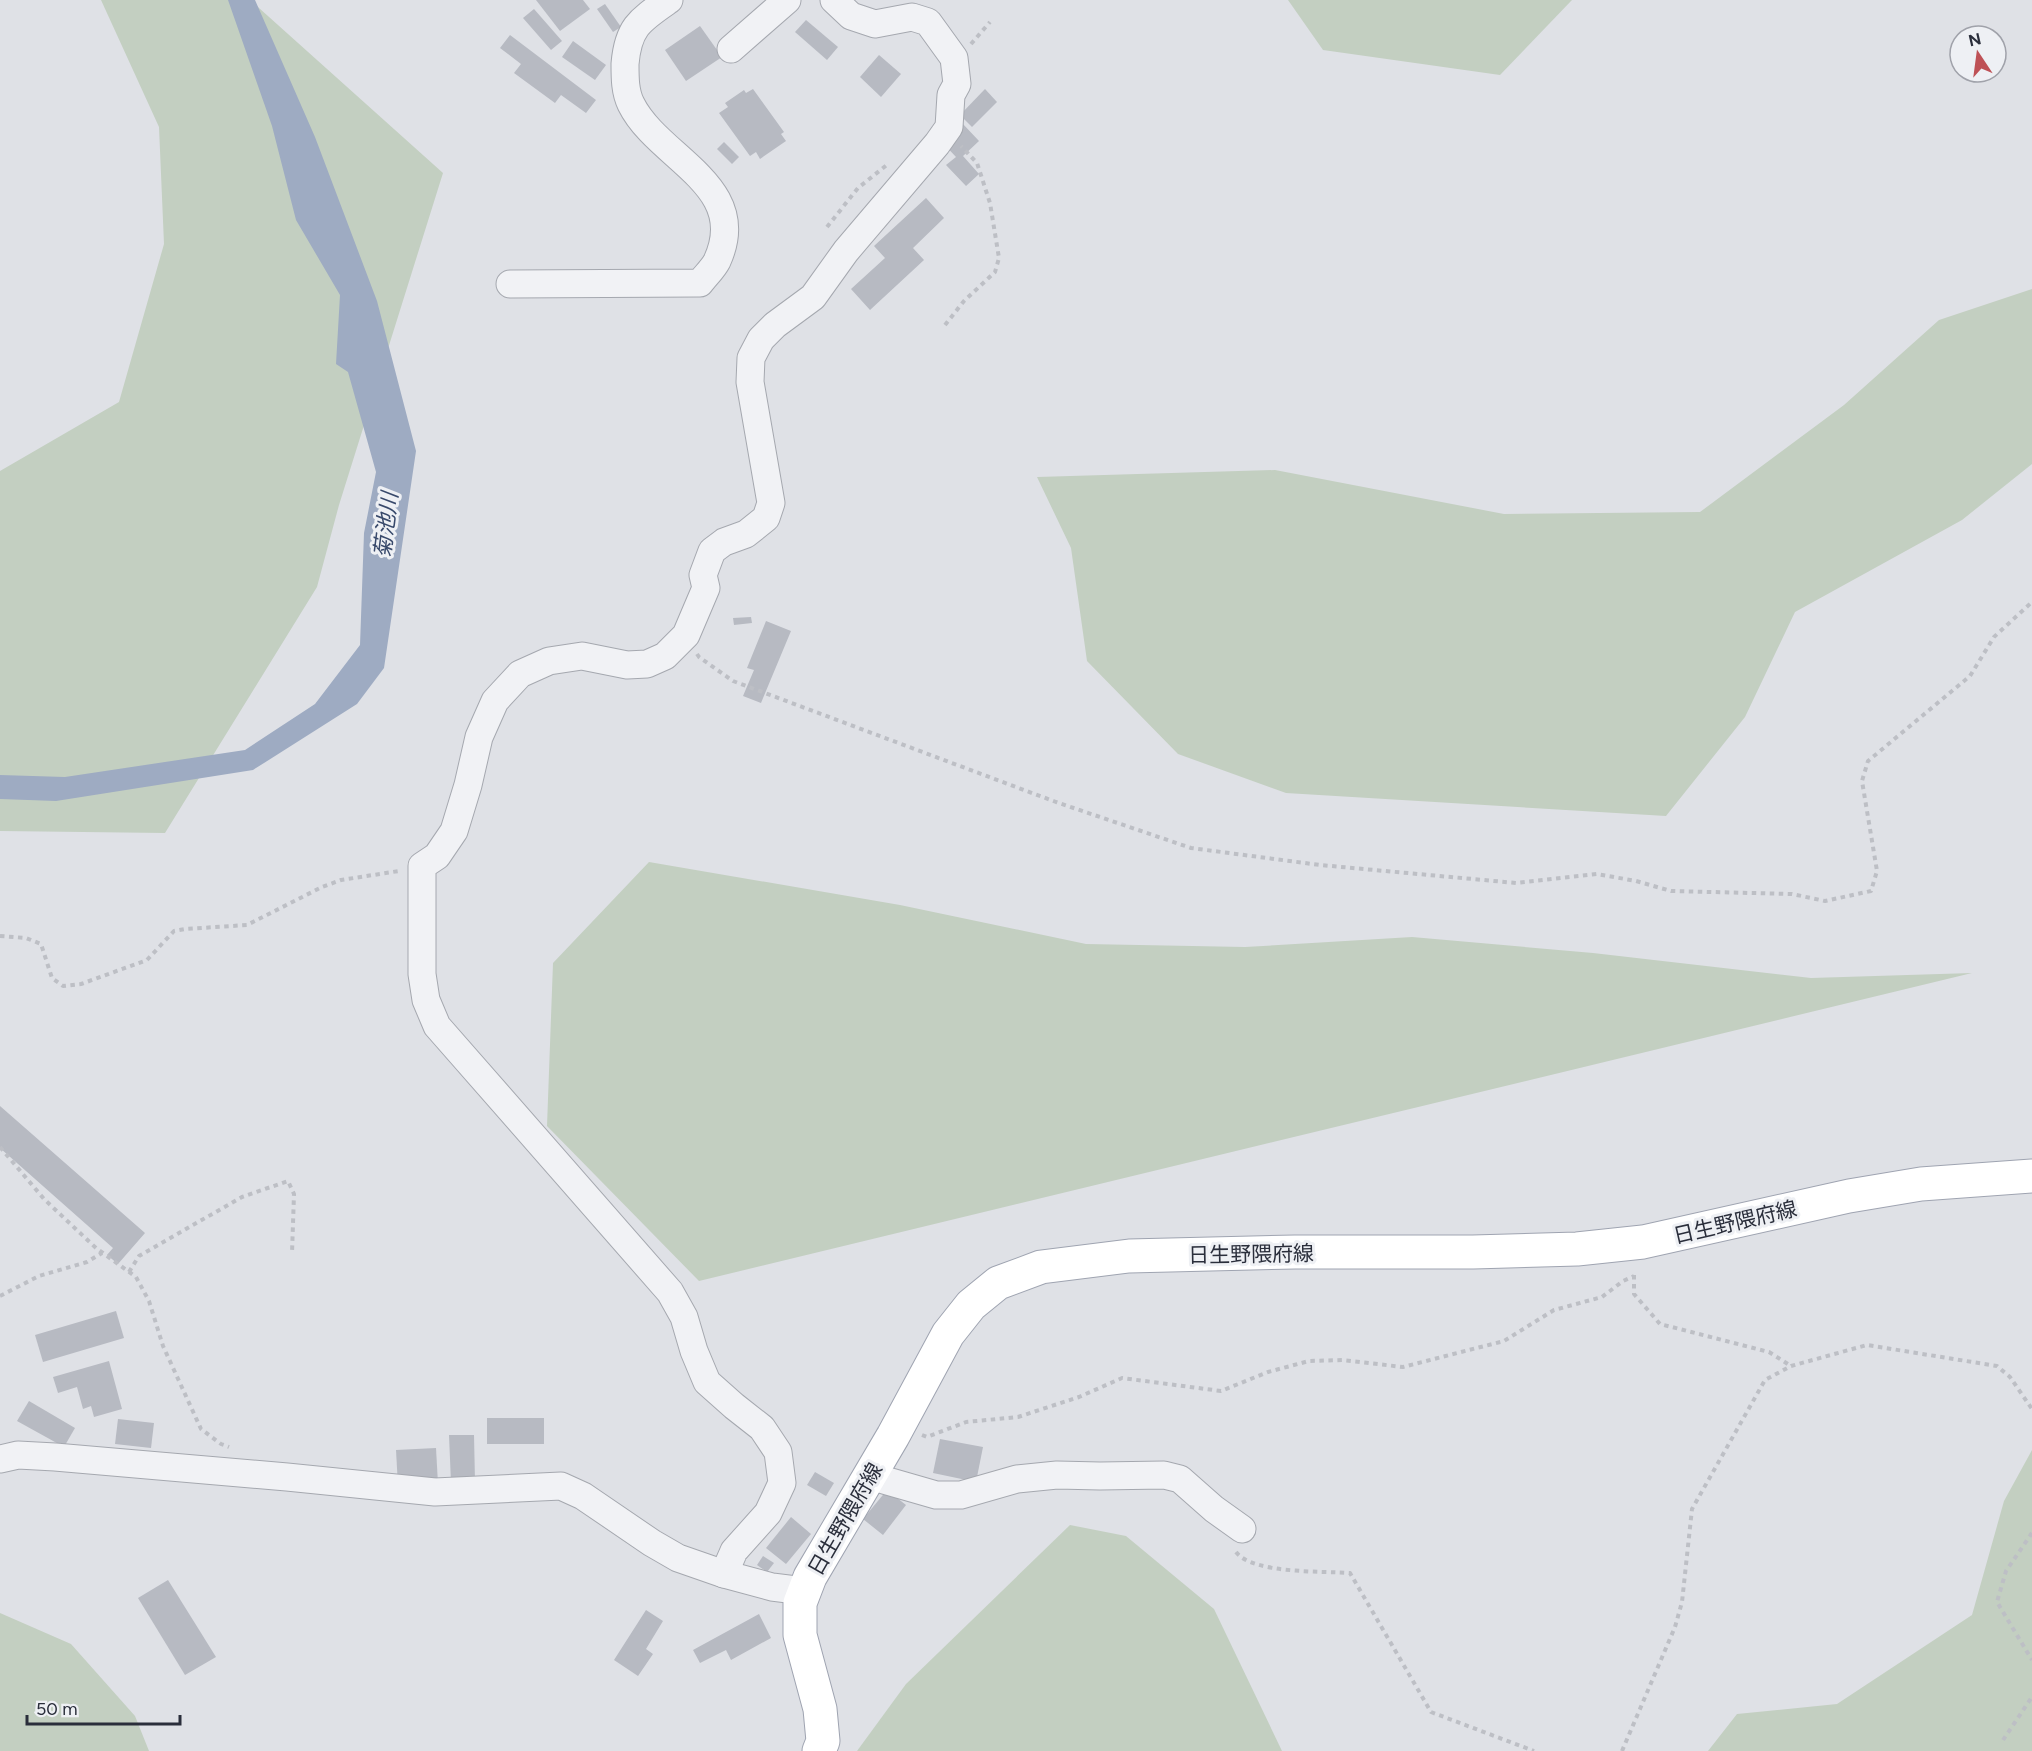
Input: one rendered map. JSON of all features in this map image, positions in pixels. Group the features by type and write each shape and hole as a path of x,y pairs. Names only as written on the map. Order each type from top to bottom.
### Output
{"main road":[{"name":"日生野隈府線","path":"819,1751 823,1741 820,1709 800,1635 800,1603 804,1591 948,1334 971,1305 998,1283 1041,1267 1129,1256 1577,1249 1643,1242 1849,1196 1930,1184 2032,1176"}],"street":[{"path":"510,284 700,283 716,262 724,235 722,210 713,191 651,132 631,104 624,81 626,51 631,33 644,17 669,0"},
{"path":"731,49 787,0"},
{"path":"841,7 892,3 893,0"},
{"path":"724,1574 734,1551 768,1513 782,1483 778,1452 762,1428 707,1382 694,1352 684,1317 670,1292 437,1026 426,1000 422,974 422,866 437,856 454,831 479,737 495,701 520,674 549,661 582,656 627,665 647,664 666,656 686,635 706,588 703,575 712,551 724,542 746,534 766,518 771,502 750,382 751,358 761,339 768,332 813,297 846,251 946,131 949,127 951,95 957,84 954,58 928,22 912,17 874,24 841,7"},
{"path":"0,1459 18,1455 55,1457 435,1492 561,1486 584,1496 678,1558 772,1587 804,1591"},
{"path":"870,1476 936,1495 961,1495 1017,1479 1057,1475 1164,1474 1180,1479 1214,1509 1236,1537"}],"path":[{"path":"945,325 964,301 995,272 999,258 990,203 977,163 946,131"},
{"path":"828,227 858,188 890,162"},
{"path":"686,635 699,657 733,681 1056,802 1191,848 1320,865 1516,883 1598,874 1636,881 1671,891 1792,894 1825,901 1871,891 1877,872 1862,781 1868,761 1970,676 1994,637 2032,602"},
{"path":"0,936 26,938 41,944 52,978 63,986 81,984 147,960 174,931 248,925 322,887 341,880 422,866"},
{"path":"0,1147 44,1199 102,1253 136,1277 148,1301 163,1346 201,1429 221,1444 232,1448"},
{"path":"129,1272 139,1256 177,1234 242,1197 288,1181 294,1194 292,1253"},
{"path":"1643,1242 1634,1269 1634,1293 1660,1324 1769,1352 1791,1366"},
{"path":"0,1296 39,1276 87,1262 102,1253"},
{"path":"899,1425 927,1437 966,1422 1018,1417 1080,1397 1122,1378 1221,1391 1268,1372 1309,1361 1342,1360 1403,1367 1504,1341 1554,1310 1602,1297 1623,1281 1634,1276"},
{"path":"1622,1751 1675,1627 1682,1602 1692,1509 1765,1380 1791,1366 1867,1345 1996,1365 2010,1377 2032,1408"},
{"path":"2032,1533 2006,1570 1997,1602 2032,1660"},
{"path":"1236,1537 1240,1558 1263,1568 1350,1573 1431,1712 1534,1751"},
{"path":"2003,1740 2032,1696"}],"green space":[{"path":"101,0 250,0 443,173 339,505 317,587 165,833 0,831 0,471 119,402 164,244 159,127"},
{"path":"1288,0 1572,0 1500,75 1323,50"},
{"path":"2032,289 2032,464 1962,520 1795,612 1745,717 1666,816 1286,793 1178,754 1087,661 1071,548 1037,477 1275,470 1504,514 1700,512 1844,405 1939,320"},
{"path":"649,862 900,905 1086,944 1245,947 1412,937 1593,953 1811,978 1972,973 699,1281 547,1126 553,963"},
{"path":"2032,1450 2032,1751 1708,1751 1737,1714 1837,1704 1972,1615 2004,1501"},
{"path":"1070,1525 1126,1536 1214,1609 1282,1751 857,1751 906,1684"},
{"path":"0,1613 71,1644 135,1716 149,1751 0,1751"}],"water":[{"name":"菊池川","path":"228,0 255,0 315,137 377,301 416,451 384,668 357,704 253,770 56,801 0,799 0,775 65,777 245,750 315,704 360,645 364,533 376,472 348,372 336,364 340,295 296,220 272,126"}],"building":[{"path":"536,0 583,0 590,9 560,31"},
{"path":"605,4 621,27 613,32 597,9"},
{"path":"534,9 562,41 551,50 523,18"},
{"path":"806,20 838,47 827,60 795,32"},
{"path":"700,26 722,57 686,81 665,50"},
{"path":"510,35 596,100 586,113 561,95 555,103 514,73 521,64 500,48"},
{"path":"573,41 606,65 595,80 562,57"},
{"path":"879,55 901,74 881,97 860,77"},
{"path":"753,89 784,132 781,134 786,141 760,159 756,152 750,156 719,113 728,107 725,103 744,90 746,93"},
{"path":"985,89 997,102 972,127 960,115"},
{"path":"962,123 979,141 963,156 979,174 966,186 946,165 956,157 942,142"},
{"path":"724,142 739,157 732,164 717,149"},
{"path":"926,198 944,218 913,248 924,260 870,310 851,289 885,258 874,246"},
{"path":"751,617 752,623 734,625 733,618"},
{"path":"766,621 791,631 761,703 743,696 754,670 747,668"},
{"path":"0,1106 145,1233 118,1264 107,1255 113,1248 0,1148"},
{"path":"116,1311 124,1338 43,1362 35,1335"},
{"path":"109,1361 122,1409 94,1417 91,1406 83,1409 77,1387 58,1393 53,1377"},
{"path":"29,1401 75,1428 64,1447 17,1421"},
{"path":"487,1418 544,1418 544,1444 487,1444"},
{"path":"118,1419 154,1423 151,1448 115,1444"},
{"path":"449,1435 474,1435 475,1482 451,1483"},
{"path":"940,1439 983,1447 976,1482 933,1473"},
{"path":"436,1448 438,1484 398,1486 396,1450"},
{"path":"815,1472 834,1483 826,1496 807,1485"},
{"path":"887,1490 906,1505 883,1535 863,1519"},
{"path":"791,1517 811,1534 786,1564 766,1548"},
{"path":"763,1556 774,1563 767,1572 757,1565"},
{"path":"168,1580 216,1657 185,1675 138,1598"},
{"path":"646,1610 663,1621 646,1649 653,1654 638,1676 614,1660"},
{"path":"759,1614 771,1638 731,1660 726,1650 700,1663 693,1650"}]}
